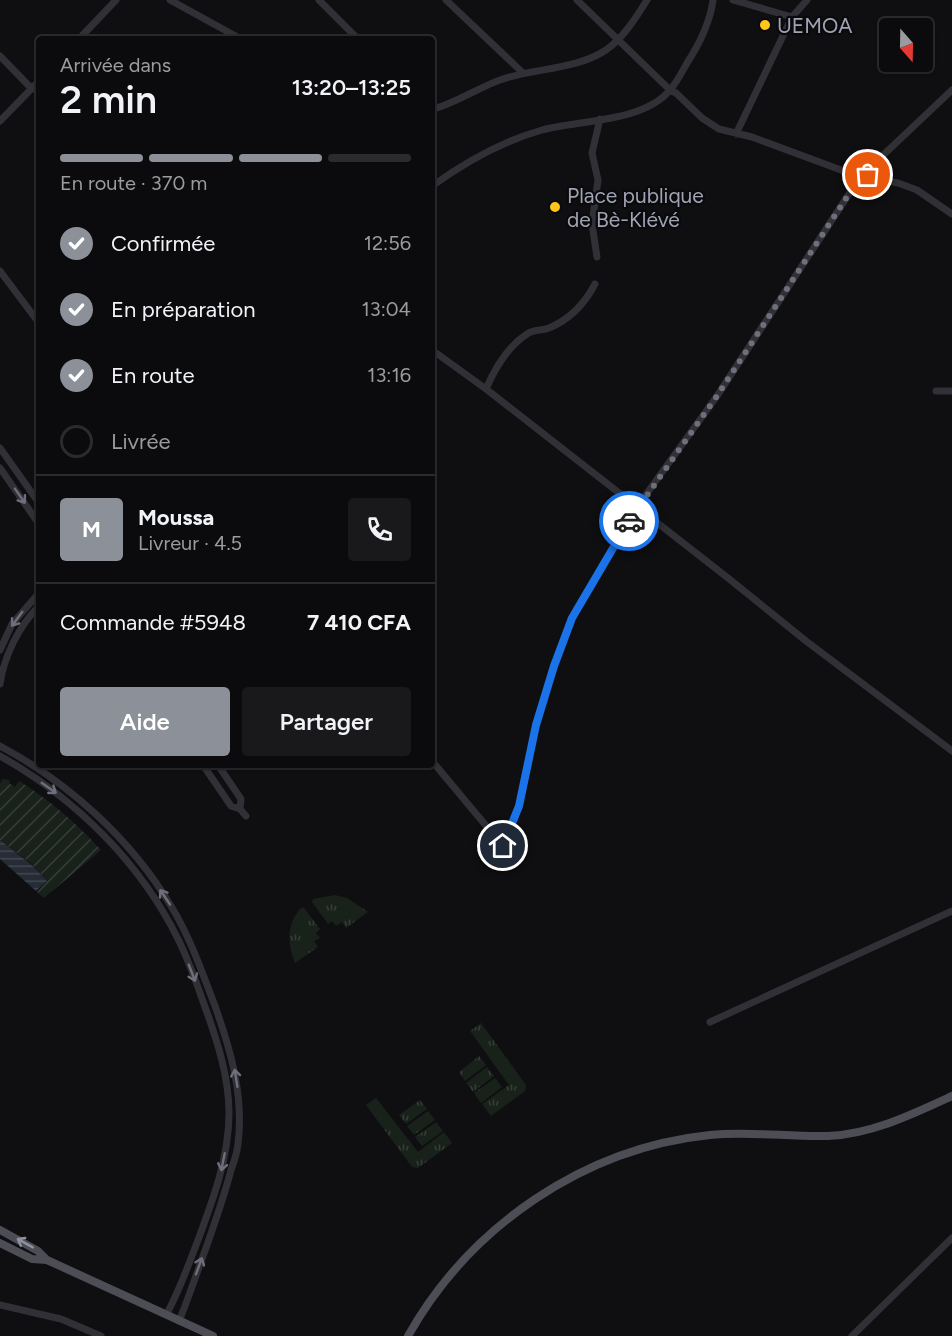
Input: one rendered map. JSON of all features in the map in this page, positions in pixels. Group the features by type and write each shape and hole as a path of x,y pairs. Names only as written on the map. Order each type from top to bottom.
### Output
{"main road":[{"path":"408,1336 423,1311 473,1249 533,1200 597,1165 630,1152 676,1140 737,1134 828,1136 852,1133 897,1120 952,1096"},
{"path":"0,1230 38,1251 47,1260 213,1336"},
{"path":"0,1243 32,1259 47,1260"}],"street":[{"path":"82,36 116,0"},
{"path":"170,0 236,36"},
{"path":"319,0 355,36"},
{"path":"446,0 523,73"},
{"path":"577,0 670,90 702,118 719,129 752,137 860,177 868,175 917,189 952,214"},
{"path":"435,108 477,89 523,73 585,60 605,51 618,40 647,0"},
{"path":"435,183 478,158 540,131 646,108 658,101 670,90 706,30 714,0"},
{"path":"733,0 792,17"},
{"path":"736,134 792,17 807,0"},
{"path":"0,56 32,89"},
{"path":"0,122 36,84"},
{"path":"435,765 503,846 519,806 536,725 572,618 637,507 717,396 860,177 952,90"},
{"path":"597,257 592,224 598,180 592,153 600,119"},
{"path":"0,271 36,319"},
{"path":"486,389 491,375 505,354 527,334 548,328 567,317 585,303 595,284"},
{"path":"435,352 486,389 728,578 806,642 952,751"},
{"path":"936,392 952,391"},
{"path":"0,448 36,499"},
{"path":"0,468 36,520"},
{"path":"0,650 12,624 36,596"},
{"path":"0,684 10,651 22,628 36,610"},
{"path":"0,746 55,781 92,810 152,878 171,906 196,958 227,1040 240,1110 238,1145 219,1213 179,1321"},
{"path":"0,756 53,790 71,805 139,876 178,940 215,1039 227,1085 229,1112 225,1151 210,1210 182,1283 166,1315"},
{"path":"205,768 231,806 240,809 246,816"},
{"path":"220,768 241,799 240,809"},
{"path":"710,1022 952,911"},
{"path":"852,1336 952,1238"},
{"path":"0,1305 60,1319 101,1336"}],"green space":[{"path":"2,779 10,780 9,783 15,787 19,781 41,796 72,821 101,850 44,898 37,892 47,881 33,865 0,840 0,784"},
{"path":"335,895 347,898 368,912 346,928 342,922 336,926 332,921 328,924 312,902 313,899"},
{"path":"302,907 320,929 316,933 320,938 314,941 318,947 295,963 290,948 289,934 293,920"},
{"path":"481,1023 526,1085 525,1091 491,1116 482,1104 509,1085 470,1031"},
{"path":"479,1056 486,1065 465,1081 459,1072"},
{"path":"487,1067 494,1076 473,1092 466,1083"},
{"path":"495,1078 502,1087 481,1103 474,1093"},
{"path":"376,1098 418,1152 444,1132 452,1143 418,1168 412,1167 366,1105"},
{"path":"420,1100 427,1109 406,1124 399,1115"},
{"path":"428,1111 435,1120 414,1135 407,1126"},
{"path":"436,1122 443,1131 422,1146 415,1137"}],"shaded area":[{"path":"0,840 33,866 47,881 36,891 0,859"}],"way so far":[{"path":"629,521 717,396 860,177 868,175"}],"place":[{"name":"UEMOA","path":"765,25"},
{"name":"Place publique de Bè-Klévé","path":"555,207"}],"route":[{"path":"503,846 519,806 536,725 572,618 629,521"}]}
